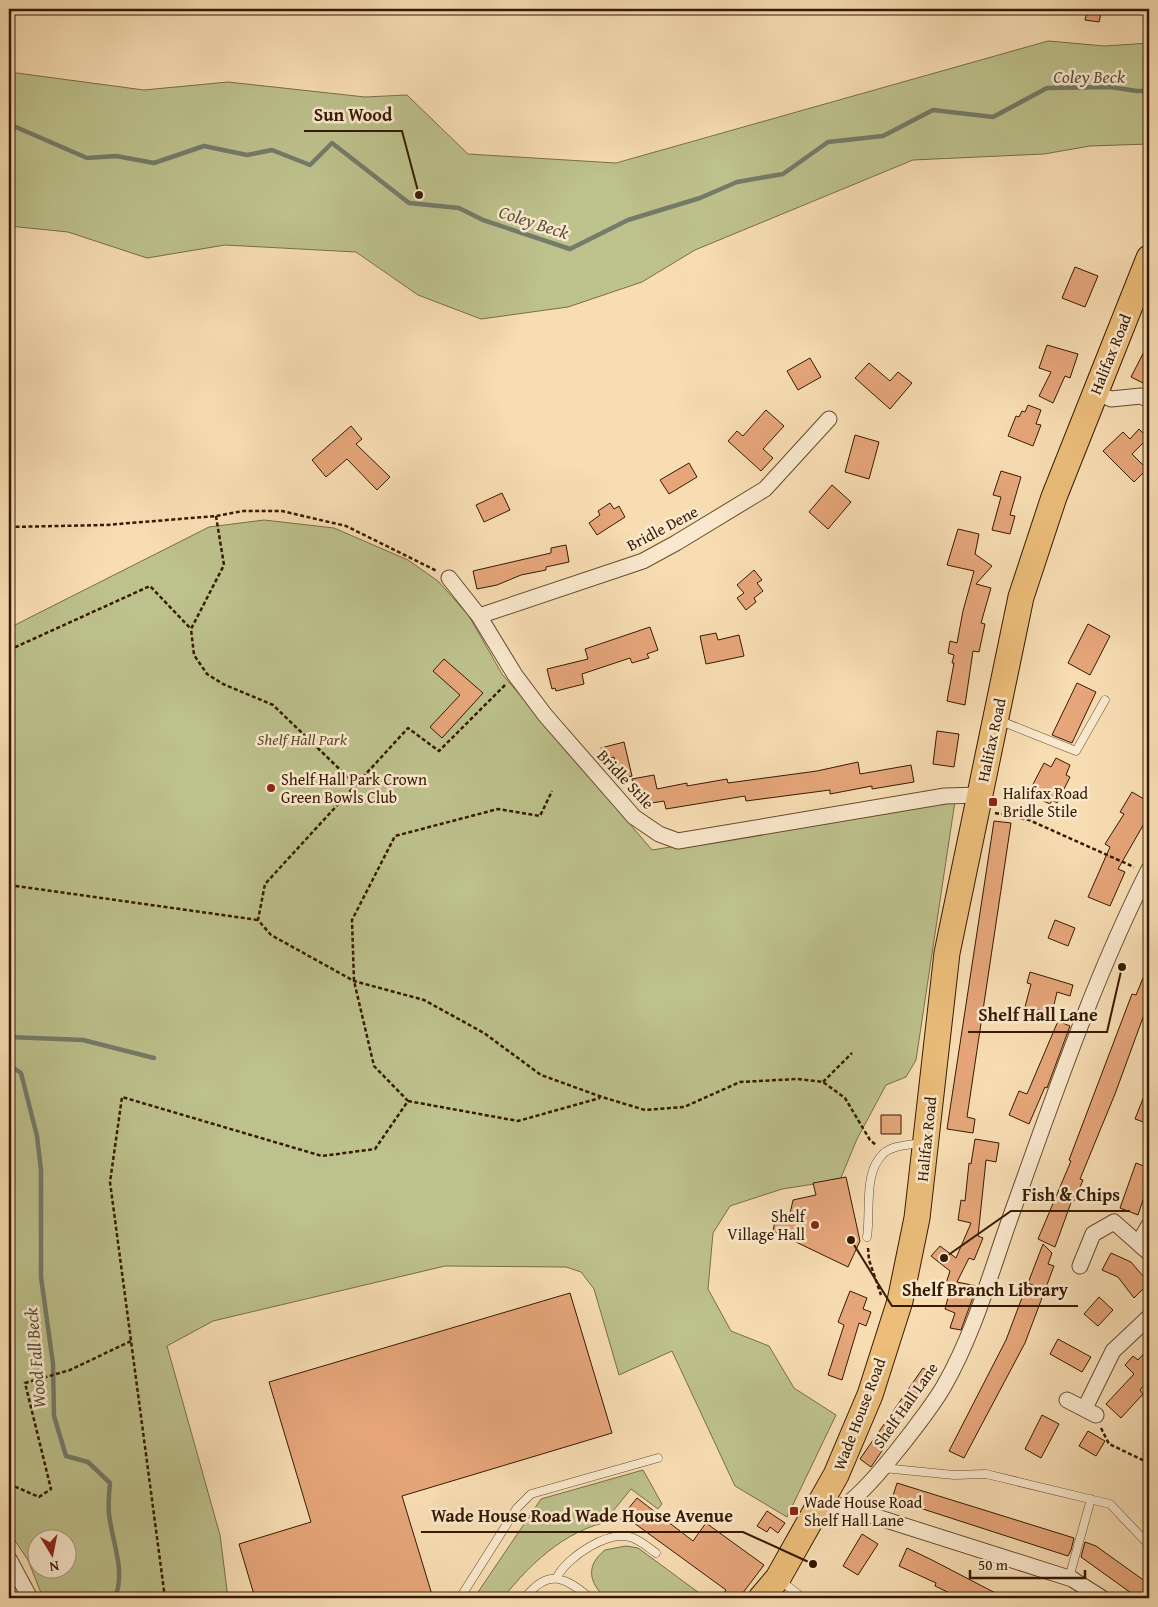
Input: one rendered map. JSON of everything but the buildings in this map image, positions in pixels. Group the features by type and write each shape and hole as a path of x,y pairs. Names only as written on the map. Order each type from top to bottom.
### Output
{"highway":[{"name":"Halifax Road","path":"898,1307 917,1218 947,953 1021,597 1054,497 1149,258"},
{"name":"Wade House Road","path":"761,1598 831,1505 836,1475 870,1395 898,1307"}],"street":[{"path":"1095,392 1111,399 1141,396 1149,400"},
{"name":"Bridle Dene","path":"479,616 643,561 676,544 765,489 829,419"},
{"name":"Bridle Stile","path":"449,578 479,616 515,675 545,715 634,817 658,834 678,841 944,796 978,802"},
{"name":"Shelf Hall Lane","path":"831,1505 855,1497 883,1468 944,1386 969,1333 1073,1048 1129,909 1148,872"},
{"path":"1080,1266 1093,1234 1114,1222 1144,1248 1149,1225"},
{"path":"1067,1400 1090,1411 1114,1351 1143,1334 1149,1317"},
{"path":"831,1505 1069,1578 1102,1598"},
{"path":"9,1559 30,1598"}],"lane":[{"path":"995,720 1076,751 1105,700"},
{"path":"867,1237 871,1182 875,1165 884,1152 902,1146 925,1142"},
{"path":"460,1598 517,1508 531,1494 658,1458"},
{"path":"883,1468 954,1474 986,1474 1110,1504 1149,1545"},
{"path":"1069,1578 1091,1499"},
{"path":"557,1577 562,1567 582,1552 606,1539 632,1538 656,1553"},
{"path":"525,1598 542,1582 557,1577 574,1584 590,1598"},
{"path":"777,1578 802,1598"}],"path":[{"path":"9,527 106,525 243,512 282,511 346,526 449,578"},
{"path":"216,516 224,564 191,629 194,654 207,674 223,684 273,705 355,784"},
{"path":"9,650 150,586 191,629"},
{"path":"258,920 264,884 408,728 438,751 515,675"},
{"path":"552,791 540,816 498,809 395,836 352,920 354,982 374,1066 408,1100 518,1121 602,1097"},
{"path":"978,802 1029,820 1148,872"},
{"path":"9,885 258,920 271,936 354,982 424,1000 484,1033 541,1075 645,1110 684,1107 740,1082 797,1079 822,1082 845,1098 870,1140 884,1152"},
{"path":"822,1082 852,1053"},
{"path":"165,1598 110,1182 122,1097 322,1156 375,1149 408,1100"},
{"path":"867,1237 869,1260 883,1302 898,1307"},
{"path":"9,1484 39,1497 51,1489 25,1383 70,1370 131,1341"},
{"path":"1090,1411 1109,1444 1149,1463"}],"green space":[{"path":"1048,41 1105,46 1149,43 1149,144 1090,146 1044,154 913,160 695,250 642,282 568,307 481,319 418,295 356,252 225,245 147,258 68,232 9,226 9,72 144,90 228,82 365,97 407,95 468,154 616,163"},
{"name":"Shelf Hall Park","path":"264,520 334,528 408,560 438,581 469,616 502,674 652,850 955,801 916,1060 906,1077 886,1085 857,1139 840,1180 782,1189 730,1206 713,1233 708,1289 731,1331 769,1346 794,1388 836,1415 787,1517 735,1486 672,1351 619,1375 594,1289 581,1272 566,1267 445,1266 213,1321 167,1346 220,1535 228,1598 43,1598 36,1580 78,1580 78,1530 28,1530 28,1560 9,1532 9,628 209,527"},
{"path":"643,1470 662,1504 658,1509 631,1489 613,1511 621,1520 603,1523 570,1537 540,1558 503,1598 474,1598 541,1499"},
{"path":"626,1546 638,1548 706,1598 606,1598 593,1580 592,1568 594,1562 605,1550"}],"waterway":[{"name":"Coley Beck","path":"9,124 87,158 116,156 154,163 204,146 247,155 272,150 310,165 332,143 409,203 459,208 483,220 570,249 628,220 700,198 737,182 783,174 828,142 883,136 933,110 993,117 1047,88 1110,87 1137,91"},
{"name":"Coley Beck","path":"1136,91 1149,91"},
{"path":"9,1037 83,1040 154,1058"},
{"name":"Wood Fall Beck","path":"9,1065 21,1073 37,1136 41,1170 41,1277 53,1364 54,1416 66,1456 88,1462 110,1483 109,1514 119,1566 118,1588 115,1598"}],"place":[{"name":"Sun Wood","path":"419,195"},
{"name":"Shelf Hall Park Crown Green Bowls Club","path":"271,788"},
{"name":"Halifax Road Bridle Stile","path":"993,802"},
{"name":"Shelf Hall Lane","path":"1122,967"},
{"name":"Shelf Village Hall","path":"815,1225"},
{"name":"Shelf Branch Library","path":"851,1240"},
{"name":"Fish & Chips","path":"944,1258"},
{"name":"Wade House Road Shelf Hall Lane","path":"794,1511"},
{"name":"Wade House Road Wade House Avenue","path":"813,1564"}]}
